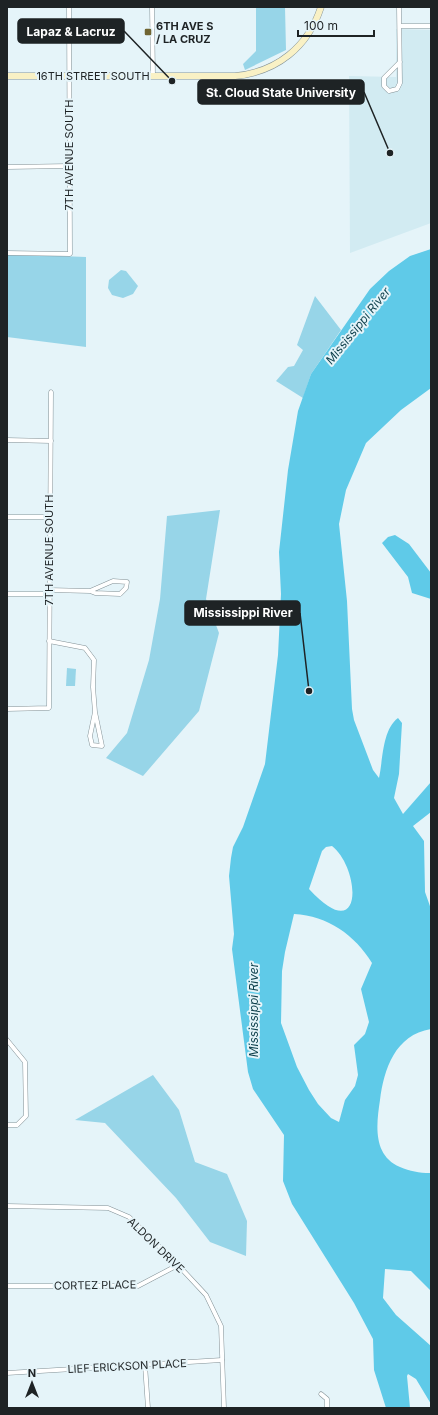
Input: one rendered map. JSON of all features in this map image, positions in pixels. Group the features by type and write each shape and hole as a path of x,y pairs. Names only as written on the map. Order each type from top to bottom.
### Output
{"street":[{"name":"7TH AVENUE SOUTH","path":"7,252 70,254 68,76 69,7"},
{"path":"152,7 153,76"},
{"name":"16TH STREET SOUTH","path":"7,76 244,75 270,67 294,52 310,33 321,7"},
{"path":"399,7 400,26 400,62 400,84 397,89 389,91 384,86 384,78 400,62"},
{"path":"400,26 431,26"},
{"path":"7,168 69,166"},
{"name":"7TH AVENUE SOUTH","path":"7,709 49,708 49,517 51,392"},
{"path":"7,440 51,441"},
{"path":"7,517 49,517"},
{"path":"7,594 90,590 112,582 123,580 127,582 125,589 120,594 95,593 90,590"},
{"path":"49,640 84,648 94,660 93,687 95,712 102,746 92,745 90,736 95,712"},
{"path":"7,1040 25,1062 26,1116 17,1125 7,1125"},
{"name":"ALDON DRIVE","path":"7,1206 108,1208 129,1217 178,1264 206,1295 221,1326 224,1408"},
{"name":"CORTEZ PLACE","path":"7,1286 138,1286 178,1264"},
{"name":"LIEF ERICKSON PLACE","path":"7,1373 222,1360"},
{"path":"145,1365 148,1408"},
{"path":"321,1394 327,1399 327,1408"}],"shaded area":[{"path":"256,7 285,7 286,50 245,70 243,64 256,51"},
{"path":"396,29 431,30 431,223 350,253 349,76 396,77"},
{"path":"7,254 86,257 86,347 7,337"},
{"path":"121,270 126,271 138,286 133,294 123,298 112,295 108,288 109,280"},
{"path":"315,296 341,330 311,374 303,398 276,381 288,367 294,366 303,350 297,345"},
{"path":"220,510 206,599 219,633 199,711 143,776 106,758 127,733 149,660 160,599 167,516"},
{"path":"67,668 76,669 75,686 66,686"},
{"path":"153,1075 179,1110 195,1162 227,1174 247,1221 246,1256 210,1242 176,1198 105,1123 75,1120"}],"water":[{"path":"431,249 431,388 401,410 366,443 346,490 339,524 347,601 352,709 354,720 373,770 379,778 384,746 389,730 398,718 402,723 399,774 394,798 403,814 431,782 431,812 413,826 424,841 425,892 431,909 431,1029 408,1038 400,1046 388,1065 382,1088 377,1129 381,1147 391,1162 407,1170 415,1172 430,1173 431,1170 431,1291 411,1271 385,1269 383,1298 396,1315 431,1346 431,1404 416,1379 408,1374 410,1408 386,1408 374,1370 373,1339 354,1303 292,1204 283,1181 284,1135 253,1089 248,1072 232,949 234,934 229,876 233,847 243,827 265,764 278,655 281,594 279,552 288,470 298,411 311,374 370,289 389,271 410,256","holes":["332,846 342,857 352,886 352,899 348,908 340,911 327,905 309,889 322,851 326,847","294,914 318,919 339,929 357,944 372,963 361,989 369,1022 365,1034 354,1045 358,1075 355,1086 345,1100 339,1122 331,1118 318,1104 309,1090 297,1067 281,1023 282,971"]},
{"path":"395,535 409,544 431,573 431,599 412,593 408,577 382,543 388,537"}],"place":[{"name":"6TH AVE S / LA CRUZ","path":"148,32"},
{"name":"Lapaz & Lacruz","path":"172,81"},
{"name":"St. Cloud State University","path":"390,153"},
{"name":"Mississippi River","path":"309,691"}]}
